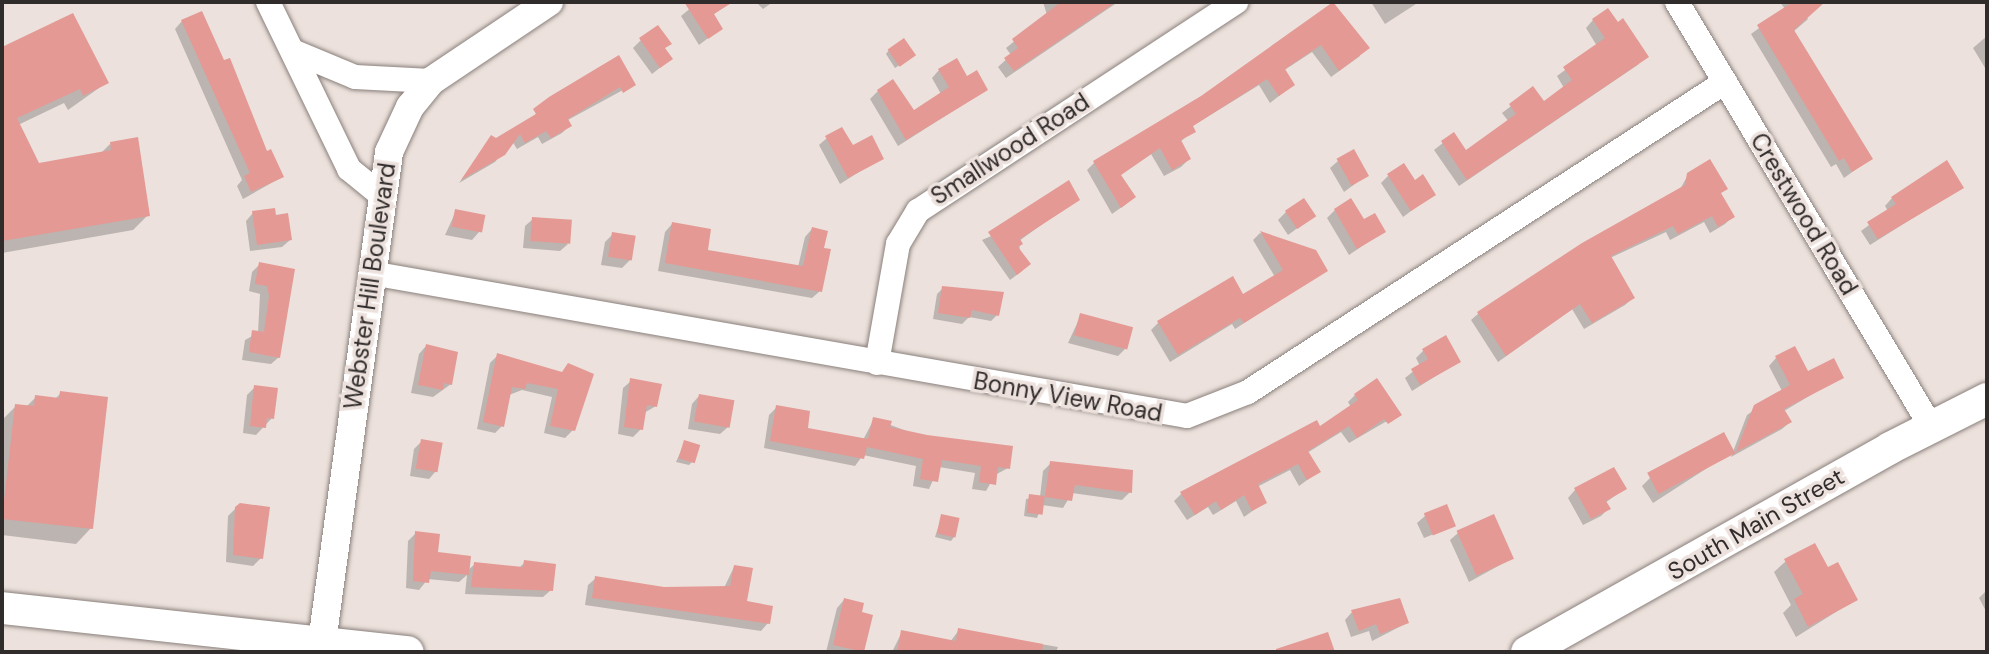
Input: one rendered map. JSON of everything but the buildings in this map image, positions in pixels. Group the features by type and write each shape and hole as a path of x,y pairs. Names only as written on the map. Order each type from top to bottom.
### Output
{"main road":[{"name":"South Main Street","path":"1527,652 1931,427 1987,399"},
{"path":"2,608 408,652"}],"street":[{"path":"268,2 295,52 349,169 381,195"},
{"name":"Webster Hill Boulevard","path":"322,642 381,195 398,128 431,81 549,2"},
{"name":"Smallwood Road","path":"877,363 898,244 918,211 1236,2"},
{"name":"Crestwood Road","path":"1677,2 1931,427"},
{"path":"295,52 355,77 431,81"},
{"name":"Bonny View Road","path":"371,273 1172,416 1217,409 1725,82"}]}
